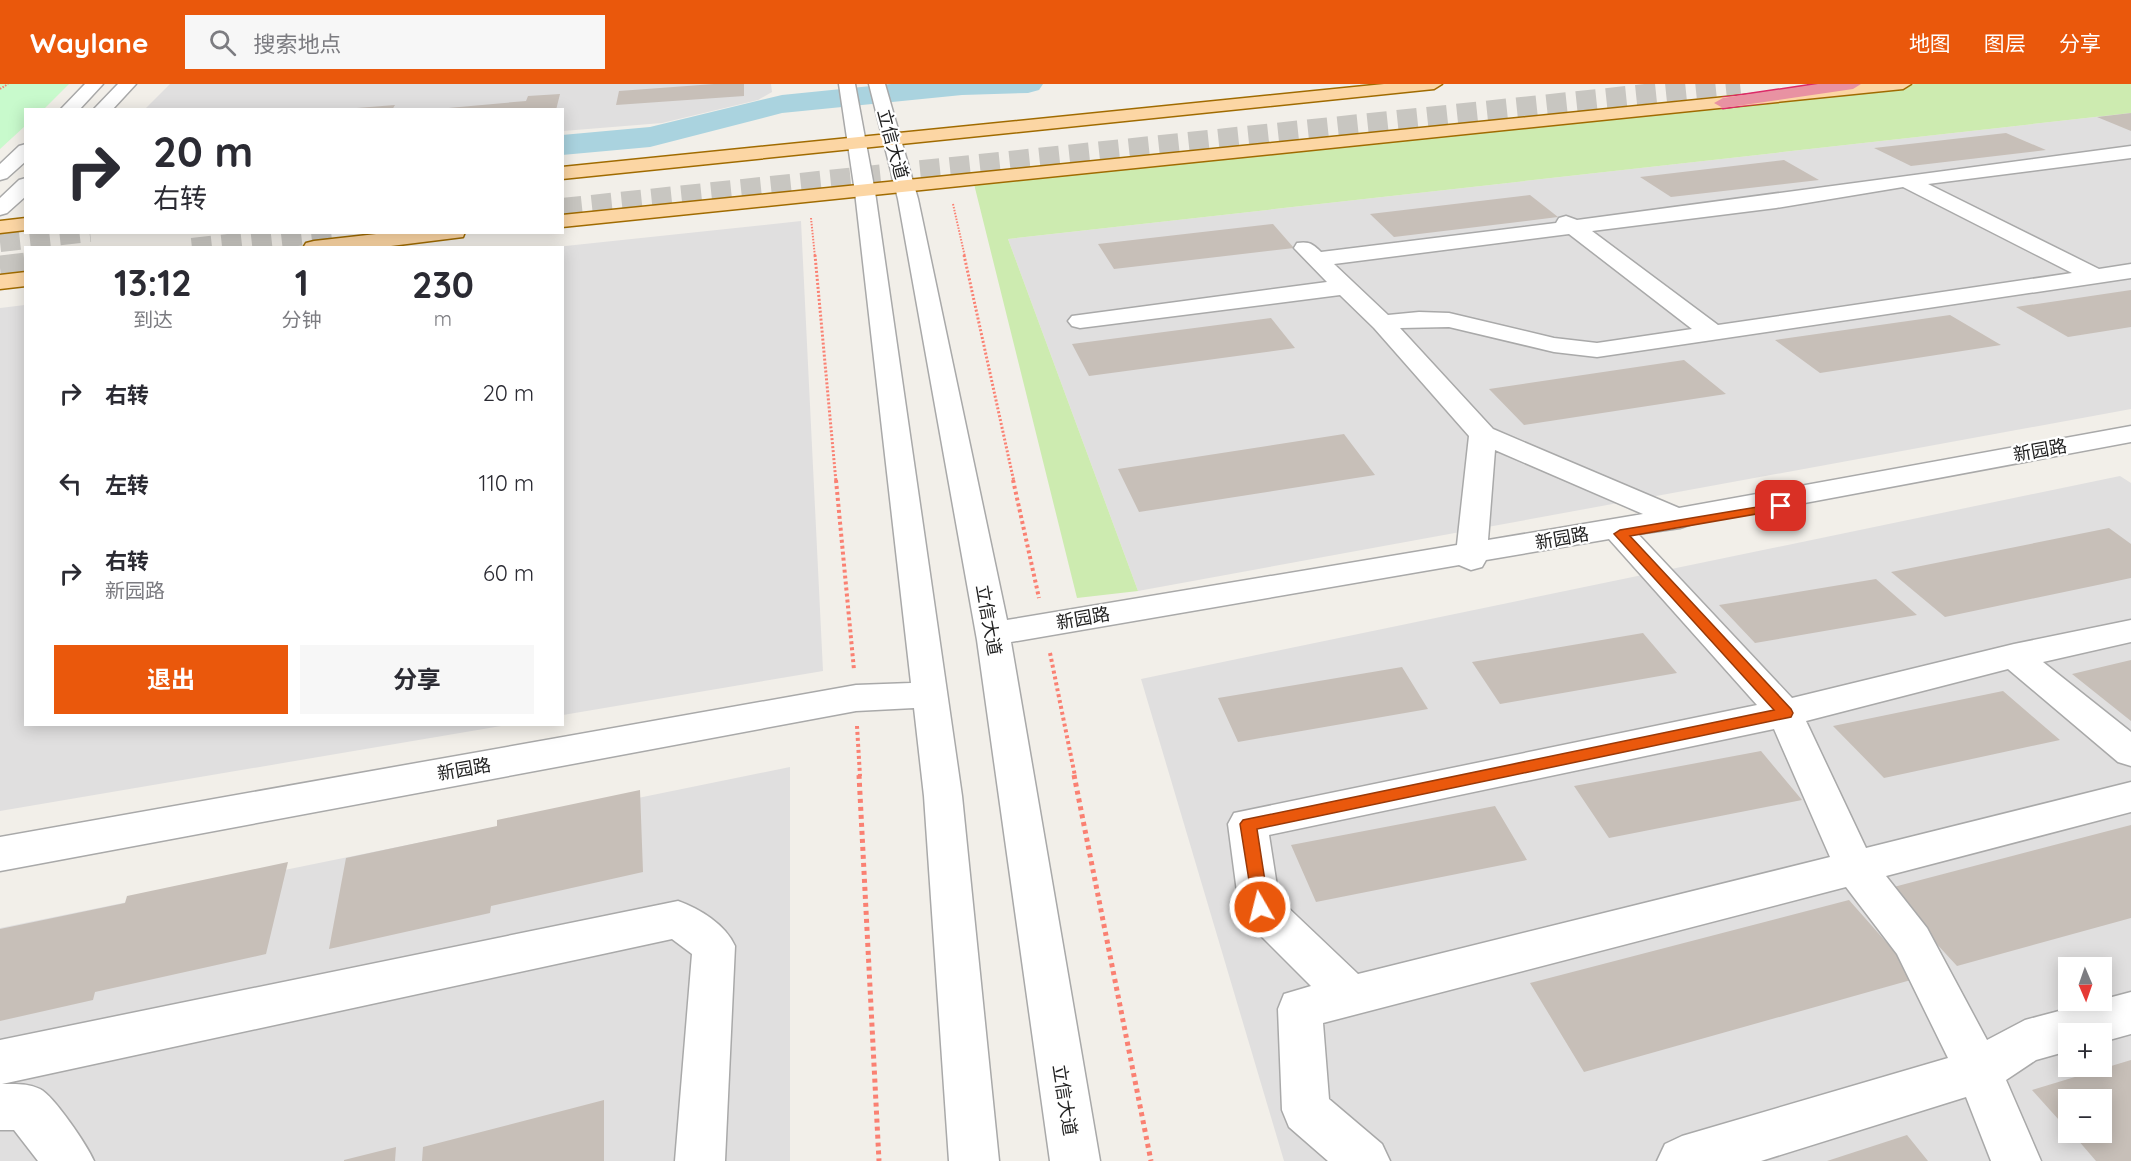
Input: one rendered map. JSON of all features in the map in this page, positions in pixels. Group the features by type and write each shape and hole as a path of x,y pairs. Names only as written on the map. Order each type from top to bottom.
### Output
{"highway":[{"path":"1723,103 1853,84"}],"main road":[{"path":"564,173 1434,84"},
{"path":"564,221 808,195 905,188 1903,84"},
{"path":"0,227 24,224"},
{"path":"332,246 437,234"},
{"path":"0,282 24,279"}],"street":[{"path":"70,108 95,84"},
{"path":"103,108 128,84"},
{"name":"立信大道","path":"847,84 854,112 865,192 943,796 974,1161"},
{"name":"立信大道","path":"878,84 905,188 993,637 1075,1161"},
{"path":"0,174 24,152"},
{"path":"1682,520 1483,435 1382,323 1310,252 1776,202 2131,152"},
{"path":"1906,182 2097,276"},
{"path":"1569,224 1713,333"},
{"path":"1382,323 1419,319 1449,320 1554,345 1597,350 2131,272"},
{"path":"1080,321 1345,287"},
{"path":"1471,557 1483,435"},
{"name":"新园路","path":"993,637 1471,557 2129,438"},
{"name":"新园路","path":"1471,557 1620,534 1682,520"},
{"path":"1620,534 1785,713 1854,866 1912,941 1979,1071 2016,1161"},
{"path":"1350,996 1260,907 1248,824 1785,713 2014,656 2131,631"},
{"path":"2014,656 2131,752"},
{"name":"新园路","path":"0,843 855,686 928,689"},
{"name":"新园路","path":"0,854 856,698 928,689"},
{"path":"1365,1161 1306,1110 1300,1009 2131,797"},
{"path":"0,1062 678,919 714,946 700,1161"},
{"path":"1682,1161 1979,1071 2025,1042 2131,1013"},
{"path":"0,1107 26,1107 69,1161"}],"path":[{"path":"0,84 8,84"},
{"path":"0,89 8,84"},
{"path":"952,196 1045,628 1151,1161"}],"shaded area":[{"path":"170,84 771,84 772,92 758,100 662,123 564,131 564,108 146,108"},
{"path":"2131,113 2131,409 1138,591 1008,239"},
{"path":"801,221 823,671 564,715 564,246"},
{"path":"24,305 24,726 501,726 0,811 0,308"},
{"path":"2120,476 2131,483 2131,1161 1284,1161 1141,679"},
{"path":"790,767 790,1161 0,1161 0,928"}],"green space":[{"path":"0,84 69,84 45,108 24,108 24,127 0,149"},
{"path":"1916,84 2131,84 2131,113 1008,239 1138,591 1077,598 974,184"}],"building":[{"path":"744,84 744,96 616,105 619,91"},
{"path":"560,94 556,108 448,108 526,101 528,96"},
{"path":"395,105 393,108 357,108"},
{"path":"2131,113 2131,131 2097,117"},
{"path":"2006,133 2046,150 1911,166 1874,148"},
{"path":"1784,160 1819,180 1671,197 1640,177"},
{"path":"1530,195 1558,217 1394,237 1370,214"},
{"path":"1273,224 1294,248 1114,269 1098,244"},
{"path":"2131,290 2131,327 2068,337 2016,307"},
{"path":"1950,315 2001,345 1820,373 1775,340"},
{"path":"1271,318 1295,348 1089,376 1072,344"},
{"path":"1684,360 1726,394 1524,425 1489,389"},
{"path":"1344,434 1375,475 1139,512 1118,469"},
{"path":"2109,528 2131,544 2131,578 1945,617 1891,572"},
{"path":"1876,579 1917,615 1755,643 1719,605"},
{"path":"1643,633 1677,673 1500,704 1472,662"},
{"path":"2131,660 2131,721 2072,674"},
{"path":"1402,667 1428,709 1238,742 1218,698"},
{"path":"2003,691 2060,740 1884,778 1833,726"},
{"path":"1761,751 1802,800 1609,838 1574,786"},
{"path":"640,790 643,872 491,906 490,913 329,949 346,858 497,826 497,820"},
{"path":"1495,806 1527,860 1316,902 1291,845"},
{"path":"2131,825 2131,918 1957,966 1886,889"},
{"path":"288,862 266,954 95,992 93,1000 0,1021 0,929 125,903 127,896"},
{"path":"1849,900 1918,978 1584,1072 1530,983"},
{"path":"2131,1060 2131,1161 2096,1161 2080,1143 2112,1143 2112,1089 2058,1089 2058,1119 2032,1090 2075,1077 2112,1077 2112,1066"},
{"path":"604,1100 604,1161 422,1161 423,1147"},
{"path":"1907,1135 1928,1161 1827,1161"},
{"path":"396,1147 395,1161 344,1161 344,1160"}],"waterway":[{"path":"564,145 650,137 782,104 962,86 1028,84"}],"tunnel":[{"path":"564,208 1740,84"},
{"path":"0,242 72,234"},
{"path":"210,246 316,234"},
{"path":"0,268 24,265"}],"route":[{"path":"1260,907 1248,824 1785,713 1620,534 1781,506"}]}
